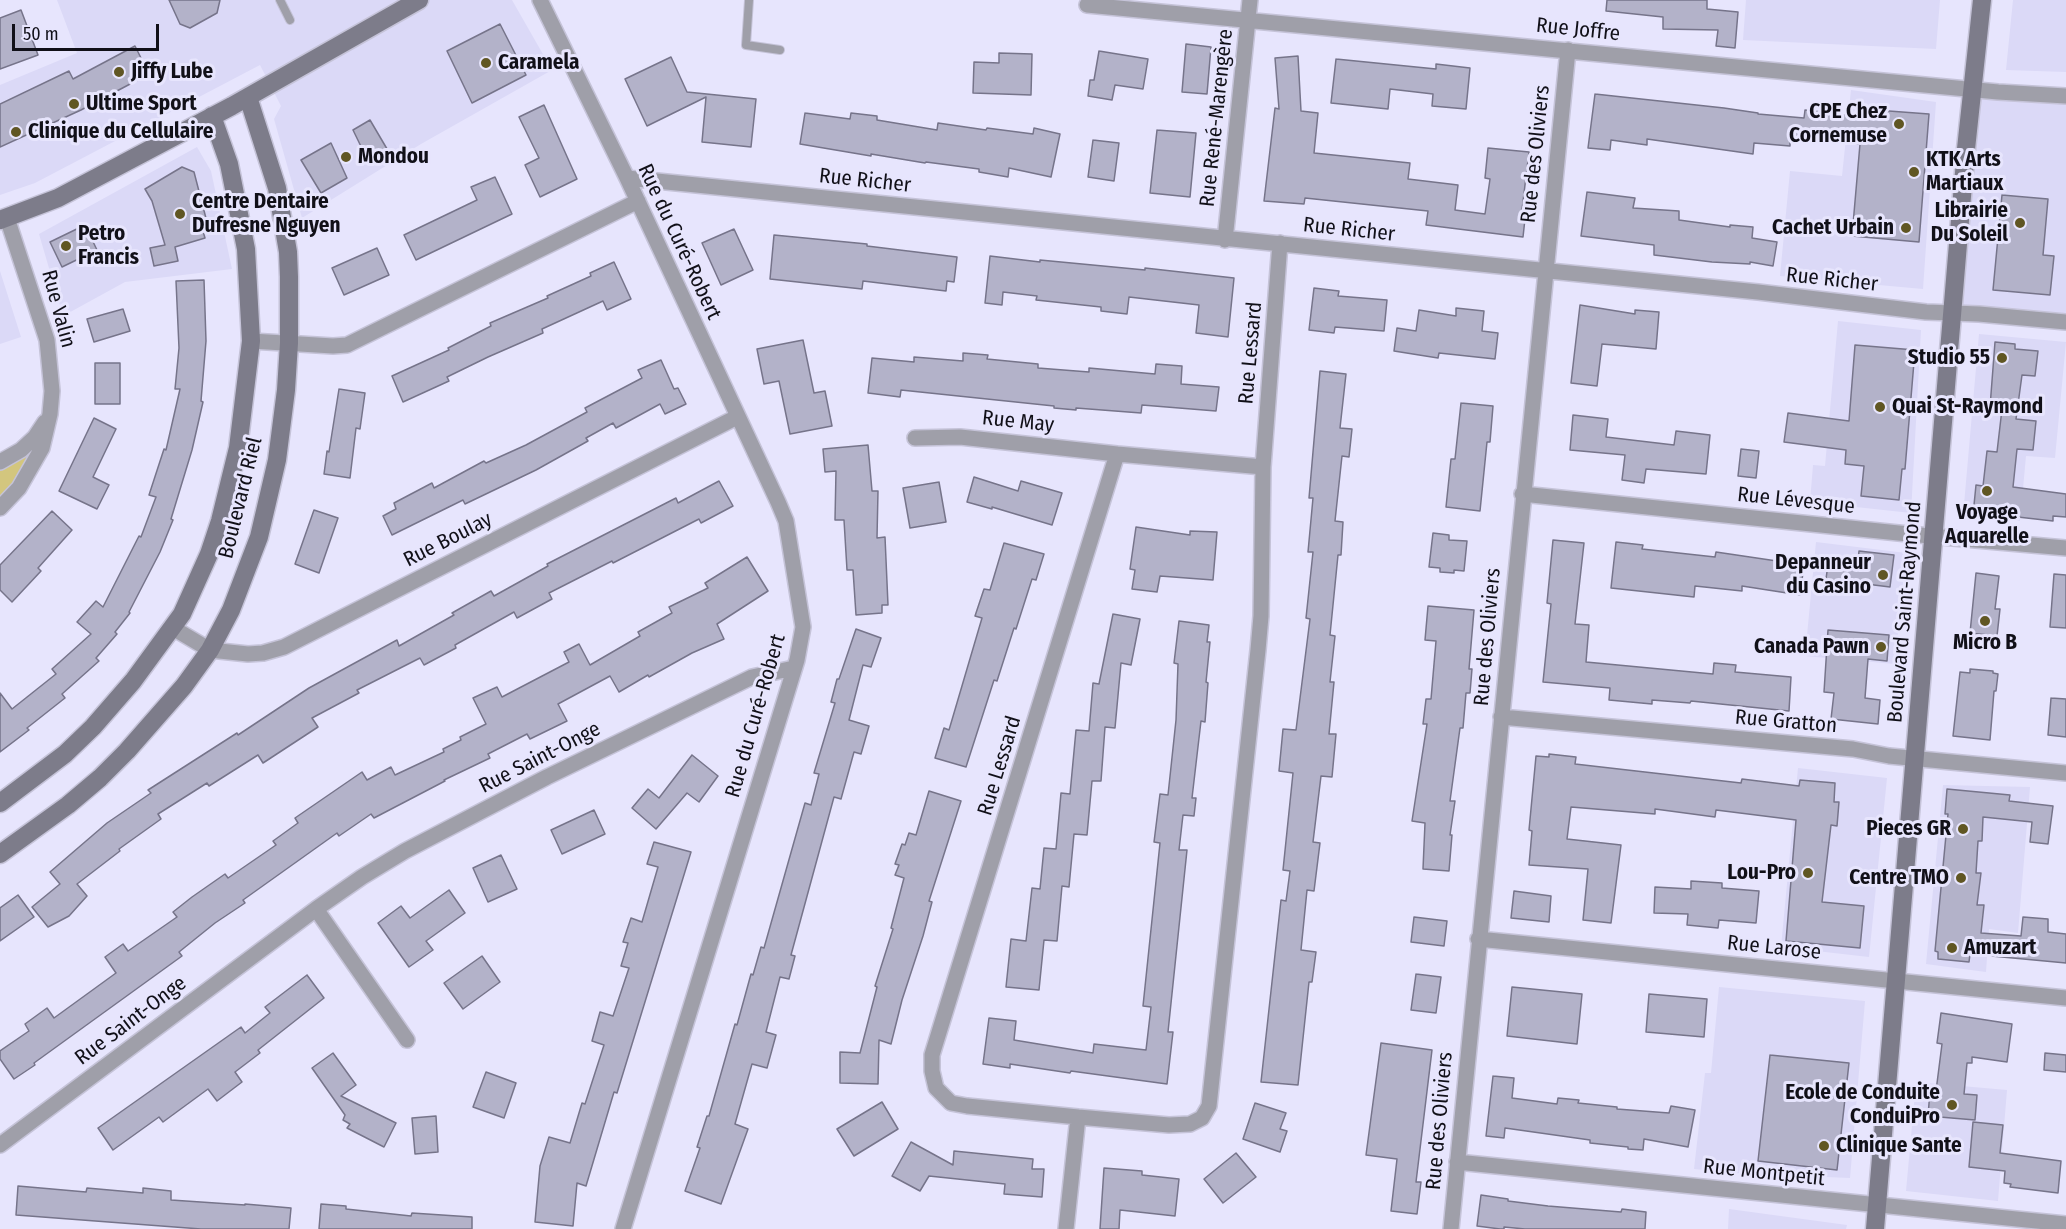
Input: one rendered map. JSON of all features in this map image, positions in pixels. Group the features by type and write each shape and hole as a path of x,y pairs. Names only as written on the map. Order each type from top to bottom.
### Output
{"main road":[{"path":"4,219 58,198 248,97 419,0"},
{"name":"Boulevard Saint-Raymond","path":"1875,1229 1952,313 1982,0"},
{"name":"Boulevard Riel","path":"0,854 68,806 100,778 170,702 210,650 231,610 258,537 277,460 289,343 288,252 283,217 261,132 248,97"},
{"name":"Boulevard Riel","path":"0,803 66,754 93,727 133,681 173,628 182,614 209,554 232,480 240,436 251,341 246,249 229,164 212,116"}],"street":[{"name":"Rue du Curé-Robert","path":"540,0 638,201 786,521 803,627 801,646 623,1229"},
{"name":"Rue René-Marengère","path":"1225,240 1250,0"},
{"name":"Rue Joffre","path":"1087,5 2066,96"},
{"name":"Rue des Oliviers","path":"1451,1229 1522,494 1568,50"},
{"name":"Rue Richer","path":"627,178 1758,292 1926,312 2066,322"},
{"path":"251,341 333,346 354,342 638,201"},
{"name":"Rue Valin","path":"0,508 19,488 42,448 50,414 52,380 47,340 4,219"},
{"name":"Rue Lessard","path":"1117,454 932,1055 932,1071 936,1088 951,1103 1169,1125 1190,1124 1202,1118 1209,1106 1258,650 1261,616 1263,467 1280,243"},
{"path":"0,462 21,450 34,437 50,414"},
{"name":"Rue Boulay","path":"173,628 210,650 248,654 263,653 284,646 737,417"},
{"name":"Rue May","path":"915,438 960,437 1117,454"},
{"path":"1117,454 1263,467"},
{"name":"Rue Lévesque","path":"1522,494 2066,548"},
{"name":"Rue Saint-Onge","path":"0,1145 316,909 405,851 548,777 752,677 794,668"},
{"name":"Rue Gratton","path":"1501,717 1853,749 1915,759 2066,772"},
{"path":"316,909 407,1040"},
{"name":"Rue Larose","path":"1478,939 2066,998"},
{"path":"1066,1229 1078,1117"},
{"name":"Rue Montpetit","path":"1457,1162 2066,1224"}],"lane":[{"path":"280,0 290,20"},
{"path":"749,0 746,45 780,50"}],"shaded area":[{"path":"57,0 512,0 552,70 421,144 302,218 274,119 281,106 260,65 35,183 0,195 0,85 77,53"},
{"path":"1746,0 1940,0 1936,49 1743,40"},
{"path":"2013,0 2066,0 2066,72 2006,70"},
{"path":"1972,89 2066,96 2066,322 1952,313"},
{"path":"1851,90 1936,102 1923,289 1780,276 1790,171 1842,176"},
{"path":"197,147 211,171 232,269 125,282 63,316 39,234"},
{"path":"0,271 21,337 0,344"},
{"path":"1838,321 1921,330 1911,513 1810,502 1813,465 1825,466"},
{"path":"1979,334 2066,342 2055,458 2026,456 2020,521 1963,516"},
{"path":"42,448 0,508 0,462 21,450"},
{"path":"1816,542 1906,553 1895,664 1805,656"},
{"path":"1798,768 1887,778 1869,957 1781,947"},
{"path":"1943,785 2030,787 2018,933 1989,929 1986,972 1926,964"},
{"path":"1719,987 1865,1001 1850,1178 1732,1173 1694,1169 1705,1073 1711,1073"},
{"path":"1916,1082 2007,1090 1998,1201 1906,1191"},
{"path":"1729,1209 1847,1225 1846,1229 1728,1229"}],"building":[{"path":"169,0 220,0 217,13 190,28 180,24"},
{"path":"1607,0 1707,0 1707,9 1738,12 1735,48 1716,46 1718,30 1663,29 1663,17 1606,11"},
{"path":"21,10 38,55 0,69 0,18"},
{"name":"Caramela","path":"500,24 526,75 472,103 447,51"},
{"path":"1186,44 1211,47 1207,94 1182,92"},
{"path":"135,46 149,74 81,110 0,147 0,104 69,71 73,79"},
{"path":"1099,51 1148,59 1143,89 1115,85 1112,100 1088,96 1090,80 1094,80"},
{"path":"999,53 1032,54 1031,95 973,93 974,62 999,63"},
{"path":"1298,56 1301,111 1318,113 1314,153 1410,163 1408,179 1458,185 1455,210 1485,214 1490,179 1485,178 1488,148 1529,152 1521,218 1525,219 1523,237 1426,225 1428,211 1305,198 1304,204 1264,201 1275,108 1279,109 1275,58"},
{"path":"671,57 687,92 756,99 751,147 702,142 706,97 647,126 625,79"},
{"path":"1336,59 1436,69 1436,64 1470,68 1466,109 1432,106 1433,94 1390,89 1388,109 1331,103"},
{"path":"1595,94 1804,118 1805,110 1862,117 1862,109 1929,114 1919,242 1852,236 1860,144 1790,136 1790,146 1754,143 1753,154 1647,139 1647,145 1611,140 1610,150 1588,148"},
{"path":"544,105 577,179 540,197 525,165 539,158 519,117"},
{"path":"805,113 850,119 851,113 877,116 877,120 937,130 938,123 1033,134 1034,128 1060,134 1051,177 1009,168 1008,177 979,172 979,169 871,154 871,156 800,144"},
{"path":"370,120 390,154 370,165 353,130"},
{"path":"1157,130 1196,133 1190,197 1150,193"},
{"path":"1093,140 1119,143 1114,181 1088,177"},
{"path":"331,143 347,178 321,193 301,160"},
{"name":"Centre Dentaire Dufresne Nguyen","path":"182,167 194,172 208,226 202,228 205,238 175,247 178,261 154,266 150,248 165,245 152,201 145,189"},
{"path":"495,177 512,214 416,260 404,235 477,200 471,187"},
{"path":"1587,192 1635,198 1633,208 1679,211 1679,220 1730,227 1730,225 1753,227 1752,238 1777,242 1773,266 1750,262 1750,264 1712,262 1654,255 1654,245 1581,236"},
{"path":"2002,195 2048,199 2043,255 2054,256 2050,295 1993,290"},
{"path":"85,225 97,250 62,267 50,242"},
{"path":"734,229 753,270 721,285 702,243"},
{"path":"774,235 867,244 867,246 957,257 954,282 947,281 946,291 863,281 862,289 770,279"},
{"path":"377,248 389,275 344,295 332,268"},
{"path":"990,256 1040,262 1040,260 1145,270 1145,268 1234,278 1228,337 1196,333 1199,305 1129,297 1127,314 1101,311 1101,307 1036,300 1037,296 1003,292 1002,305 985,303"},
{"path":"614,262 631,299 607,310 603,301 542,329 543,333 447,377 449,381 403,402 392,376 449,350 448,348 491,326 490,323 548,298 547,296 591,276 590,273"},
{"path":"204,280 206,341 201,401 203,402 192,450 171,519 173,520 160,552 130,613 115,632 117,634 96,658 99,661 62,694 65,698 0,752 0,693 12,709 56,674 52,669 91,634 77,622 96,601 103,607 139,536 141,537 156,497 149,495 164,449 166,450 180,389 175,389 179,348 176,281"},
{"path":"1314,288 1339,291 1338,296 1387,300 1384,331 1335,327 1334,333 1309,330"},
{"path":"1580,305 1635,314 1635,310 1659,312 1656,349 1602,344 1597,386 1571,383"},
{"path":"1456,308 1484,311 1482,331 1498,333 1495,359 1439,353 1438,358 1394,351 1397,328 1416,331 1419,310 1456,316"},
{"path":"123,309 130,331 94,342 87,319"},
{"path":"803,340 814,393 825,391 832,426 790,434 779,381 764,384 757,349"},
{"path":"1995,342 2015,344 2015,349 2038,351 2035,376 2022,375 2016,419 2036,421 2033,450 2017,449 2013,487 2066,494 2066,517 2053,516 2053,521 1973,515 1976,485 1983,486 1987,451 1997,452 2002,409 1990,407"},
{"name":"Quai St-Raymond","path":"1855,345 1915,350 1905,469 1902,469 1899,500 1861,496 1864,466 1845,464 1846,450 1784,442 1788,413 1849,421"},
{"path":"963,353 988,355 987,359 1038,364 1038,368 1089,372 1089,368 1155,374 1156,364 1182,366 1181,384 1219,387 1216,411 1142,405 1141,413 1076,408 1076,410 901,390 900,397 868,393 872,358 914,362 914,357 963,361"},
{"path":"661,360 674,389 678,388 686,404 665,414 660,404 616,428 613,423 586,438 588,441 536,470 465,504 463,500 392,535 383,516 396,509 394,503 432,483 434,488 484,461 486,463 526,445 587,412 585,408 642,378 638,370"},
{"path":"95,363 120,363 120,404 95,404"},
{"path":"1320,371 1346,374 1340,428 1352,429 1349,457 1342,456 1335,521 1343,522 1330,635 1335,636 1330,682 1334,682 1329,734 1336,734 1332,777 1321,776 1313,842 1320,843 1314,891 1307,890 1301,950 1316,952 1312,982 1309,982 1298,1085 1261,1082 1281,900 1286,901 1290,871 1283,870 1293,773 1279,771 1283,729 1296,730 1310,619 1306,618 1313,552 1308,552 1313,498 1309,498"},
{"path":"339,389 365,393 360,429 356,428 350,478 324,474"},
{"path":"1461,403 1493,406 1480,511 1446,507 1451,459 1455,459"},
{"path":"1573,415 1608,419 1606,437 1674,445 1676,431 1710,435 1706,474 1646,469 1644,483 1622,480 1625,455 1570,450"},
{"path":"94,418 116,429 93,477 109,485 97,509 59,491"},
{"path":"868,445 872,491 878,491 877,538 885,537 888,605 882,605 882,613 856,615 853,570 847,570 844,520 835,520 836,471 825,472 823,449"},
{"path":"1741,449 1759,451 1756,478 1738,476"},
{"path":"974,477 1018,491 1021,481 1062,493 1052,525 967,502"},
{"path":"719,481 733,506 701,523 699,519 549,593 552,599 517,618 514,612 424,665 420,658 357,690 359,693 312,718 318,727 263,763 258,755 209,786 207,783 158,814 161,819 119,849 120,851 77,884 87,896 69,916 48,927 32,907 60,884 50,872 107,823 151,793 148,790 309,688 397,640 399,646 491,591 494,596 548,566 547,564 676,498 678,503"},
{"path":"939,482 946,522 910,528 903,488"},
{"path":"314,510 338,518 319,573 295,564"},
{"path":"52,511 72,530 38,568 41,571 12,602 0,590 0,565"},
{"path":"1136,527 1190,535 1190,531 1217,532 1213,580 1160,576 1157,592 1132,589 1135,570 1130,569"},
{"path":"1433,533 1449,535 1449,540 1467,541 1464,571 1440,572 1440,568 1429,567"},
{"path":"1553,540 1584,543 1575,624 1589,625 1586,662 1713,674 1714,663 1736,665 1735,672 1791,677 1789,711 1691,701 1690,703 1652,700 1652,704 1609,700 1610,688 1543,682 1551,604 1547,603"},
{"path":"1616,542 1643,545 1642,549 1715,557 1716,552 1804,565 1800,595 1742,586 1742,591 1695,586 1694,597 1611,588"},
{"path":"1004,543 1044,554 1036,580 1032,579 997,681 994,680 966,767 935,758 944,728 949,730 982,618 975,616 984,589 990,590"},
{"path":"1859,551 1894,555 1890,587 1826,579 1829,557 1858,561"},
{"path":"747,557 768,591 717,624 724,639 692,653 649,677 648,675 619,692 610,676 558,704 567,721 530,739 527,734 488,754 490,758 374,818 371,814 339,836 337,833 243,900 245,903 215,923 179,952 182,956 14,1079 0,1059 0,1051 29,1031 25,1024 47,1008 54,1018 116,973 105,957 123,944 128,951 177,917 173,912 192,897 225,874 228,878 276,845 273,841 298,823 295,818 362,772 367,780 391,767 395,775 444,752 443,749 461,740 460,737 486,724 473,698 497,687 502,697 569,662 564,652 579,644 590,665 640,636 638,632 672,613 669,607 708,588 705,583"},
{"path":"1976,573 1999,576 1995,609 2000,609 1997,636 1970,633"},
{"path":"2054,574 2066,575 2066,628 2050,627"},
{"path":"1428,606 1474,610 1469,669 1472,669 1470,693 1466,693 1463,728 1460,728 1450,801 1455,801 1450,835 1452,835 1449,871 1423,869 1425,823 1412,821 1427,724 1423,724 1426,699 1431,699 1436,641 1425,640"},
{"path":"1113,614 1140,619 1131,665 1121,663 1115,728 1105,727 1101,781 1092,781 1087,835 1074,834 1069,887 1062,886 1057,941 1044,940 1039,990 1006,987 1011,939 1026,941 1032,888 1040,889 1044,848 1056,849 1061,793 1070,794 1076,730 1089,731 1093,683 1099,684"},
{"path":"1179,621 1209,625 1207,642 1210,642 1205,722 1201,721 1192,798 1196,798 1194,816 1183,815 1179,850 1187,850 1168,1032 1173,1032 1167,1084 1010,1064 1010,1068 983,1064 989,1018 1016,1021 1014,1040 1093,1053 1094,1044 1146,1050 1151,1007 1143,1006 1160,843 1154,842 1160,794 1168,795 1176,720 1178,664 1174,663"},
{"path":"856,629 881,638 871,667 863,665 849,720 869,726 861,754 854,752 841,799 834,797 791,955 795,956 789,979 780,977 766,1032 776,1035 767,1068 752,1064 735,1124 748,1129 721,1204 685,1191 700,1148 697,1147 707,1116 709,1116 751,974 753,975 761,947 764,948 805,803 811,805 819,774 814,773 835,703 831,702"},
{"path":"1828,630 1889,635 1887,661 1868,659 1865,698 1880,700 1878,724 1831,719 1834,693 1824,692"},
{"path":"1970,669 1993,671 1998,674 1996,691 1994,691 1990,740 1953,736 1960,672 1970,673"},
{"path":"2051,698 2066,699 2066,737 2048,735"},
{"path":"1549,754 1576,757 1575,764 1741,783 1742,779 1799,786 1800,780 1835,783 1834,802 1839,802 1837,826 1831,825 1822,902 1864,906 1860,948 1786,941 1796,820 1716,810 1715,817 1655,809 1655,814 1571,807 1567,839 1621,845 1611,923 1583,920 1588,869 1529,865 1532,831 1529,830 1536,756 1549,757"},
{"path":"692,755 718,776 699,802 687,793 656,829 632,808 648,789 659,798"},
{"path":"1947,789 2010,795 2009,801 2053,806 2048,844 2030,842 2032,822 1983,817 1982,841 1978,841 1976,873 1981,873 1977,905 1984,905 1981,933 2021,936 2023,917 2048,919 2048,932 2066,934 2066,963 1970,954 1969,962 1938,959 1938,952 1935,951 1948,814 1945,814"},
{"path":"929,791 961,801 929,901 932,902 923,936 902,1000 891,1044 879,1040 878,1084 840,1083 840,1052 860,1053 877,987 875,986 893,929 891,928 904,878 895,875 899,865 895,864 902,844 905,845 909,833 916,835"},
{"path":"594,810 605,834 562,854 551,830"},
{"path":"654,842 691,852 617,1093 614,1092 586,1186 577,1183 573,1226 535,1222 540,1166 549,1137 570,1143 604,1045 592,1041 600,1012 613,1016 629,968 621,966 628,943 623,942 631,918 642,922 658,867 647,864"},
{"path":"501,855 517,889 488,902 473,868"},
{"path":"1691,881 1722,883 1722,888 1759,891 1756,923 1719,920 1718,928 1687,925 1688,914 1654,913 1655,887 1691,889"},
{"path":"449,890 465,913 426,941 433,950 409,967 378,923 401,906 410,918"},
{"path":"1514,891 1551,896 1549,922 1511,918"},
{"path":"18,895 34,917 0,941 0,908"},
{"path":"1414,917 1447,921 1444,946 1411,942"},
{"path":"482,956 500,982 463,1009 444,983"},
{"path":"1416,974 1441,977 1436,1013 1411,1010"},
{"path":"307,975 324,998 258,1050 260,1053 235,1072 242,1082 217,1101 208,1089 163,1122 159,1117 113,1150 98,1128 241,1027 245,1033 270,1013 265,1007"},
{"path":"1512,987 1582,994 1577,1044 1507,1036"},
{"path":"1649,994 1707,999 1704,1037 1646,1032"},
{"path":"1941,1013 2012,1024 2007,1062 1972,1057 1972,1063 1967,1063 1964,1094 1977,1095 1975,1120 1928,1116 1930,1091 1936,1091 1942,1044 1937,1043"},
{"path":"1381,1043 1432,1050 1416,1182 1421,1182 1417,1214 1391,1211 1397,1159 1366,1155"},
{"path":"333,1053 356,1085 341,1096 396,1123 384,1147 347,1128 350,1124 343,1120 345,1115 312,1068"},
{"path":"2045,1053 2066,1055 2066,1072 2044,1070"},
{"path":"1770,1055 1849,1063 1837,1170 1758,1161"},
{"path":"486,1072 516,1083 504,1118 473,1107"},
{"path":"1493,1076 1514,1078 1512,1098 1557,1104 1558,1098 1579,1100 1578,1103 1617,1107 1617,1109 1669,1113 1671,1106 1695,1110 1688,1147 1644,1139 1643,1150 1628,1149 1628,1147 1590,1143 1590,1140 1505,1128 1504,1138 1486,1136"},
{"path":"882,1102 898,1129 854,1156 837,1129"},
{"path":"1255,1103 1286,1113 1280,1129 1287,1131 1280,1152 1243,1139"},
{"path":"436,1116 438,1152 415,1154 412,1118"},
{"path":"1973,1122 2003,1125 2000,1153 2061,1161 2058,1193 2010,1187 2011,1184 2004,1183 2005,1171 1969,1167"},
{"path":"911,1142 953,1165 954,1151 1033,1159 1032,1169 1044,1169 1042,1197 1004,1194 1005,1184 929,1176 920,1191 892,1176"},
{"path":"1236,1153 1256,1177 1223,1203 1204,1179"},
{"path":"1104,1168 1142,1171 1142,1175 1179,1179 1175,1216 1120,1210 1119,1229 1100,1229"},
{"path":"18,1186 86,1192 87,1188 143,1193 143,1188 171,1191 171,1200 291,1208 289,1229 201,1229 16,1215"},
{"path":"1481,1195 1548,1206 1646,1212 1645,1229 1504,1227 1500,1229 1477,1226"},
{"path":"321,1204 411,1216 412,1213 472,1217 472,1229 319,1229"}],"place":[{"name":"Caramela","path":"486,63"},
{"name":"Jiffy Lube","path":"119,72"},
{"name":"Ultime Sport","path":"74,104"},
{"name":"CPE Chez Cornemuse","path":"1899,124"},
{"name":"Clinique du Cellulaire","path":"16,132"},
{"name":"Mondou","path":"346,157"},
{"name":"KTK Arts Martiaux","path":"1914,172"},
{"name":"Centre Dentaire Dufresne Nguyen","path":"180,214"},
{"name":"Librairie Du Soleil","path":"2020,223"},
{"name":"Cachet Urbain","path":"1906,228"},
{"name":"Petro Francis","path":"66,246"},
{"name":"Studio 55","path":"2002,358"},
{"name":"Quai St-Raymond","path":"1880,407"},
{"name":"Voyage Aquarelle","path":"1987,491"},
{"name":"Depanneur du Casino","path":"1883,575"},
{"name":"Micro B","path":"1985,621"},
{"name":"Canada Pawn","path":"1881,647"},
{"name":"Pieces GR","path":"1963,829"},
{"name":"Lou-Pro","path":"1808,873"},
{"name":"Centre TMO","path":"1961,878"},
{"name":"Amuzart","path":"1952,948"},
{"name":"Ecole de Conduite ConduiPro","path":"1952,1105"},
{"name":"Clinique Sante","path":"1824,1146"}]}
